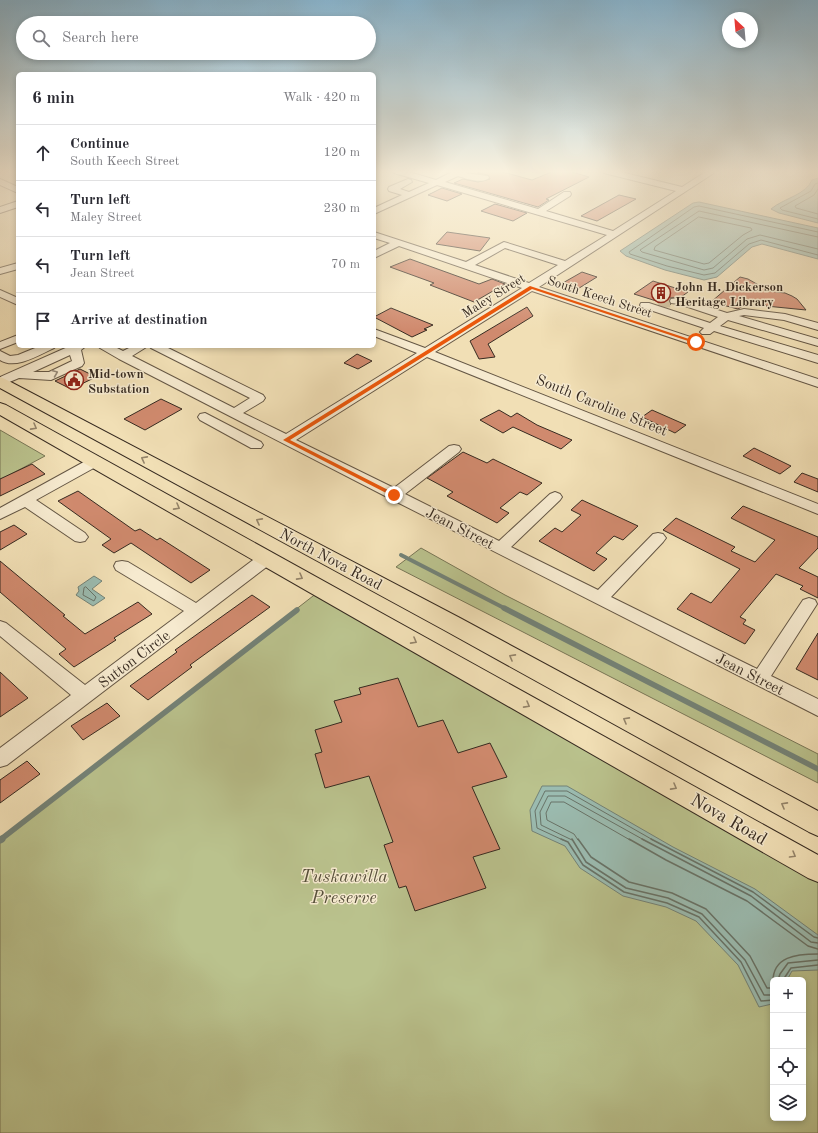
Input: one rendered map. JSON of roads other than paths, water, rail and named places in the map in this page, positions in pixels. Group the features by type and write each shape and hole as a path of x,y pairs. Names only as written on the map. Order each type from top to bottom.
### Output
{"main road":[{"name":"North Nova Road","path":"0,382 818,824"},
{"name":"North Nova Road","path":"0,408 640,768"},
{"path":"230,537 264,540 277,539 287,536"},
{"path":"267,558 297,556 330,559"},
{"name":"Nova Road","path":"640,768 818,869"}],"street":[{"path":"581,224 616,234"},
{"name":"Maley Street","path":"286,440 631,224"},
{"name":"South Keech Street","path":"376,236 818,383"},
{"path":"376,253 398,243"},
{"path":"467,266 504,245 567,265"},
{"path":"4,259 16,265"},
{"path":"0,271 16,265"},
{"path":"0,293 16,301"},
{"path":"0,306 16,301"},
{"path":"677,301 818,343"},
{"path":"658,302 645,305 818,359"},
{"path":"696,342 726,316 744,312 785,317 818,327"},
{"name":"South Caroline Street","path":"376,333 818,510"},
{"path":"0,346 16,339"},
{"path":"0,355 8,360 21,358 45,348"},
{"path":"0,382 17,374 51,376 78,362 77,348"},
{"name":"Jean Street","path":"108,348 394,495 818,708"},
{"path":"123,356 138,348"},
{"path":"159,348 259,398 234,413"},
{"path":"205,417 256,445"},
{"path":"394,495 454,449"},
{"path":"0,514 96,461"},
{"path":"500,548 555,497"},
{"path":"25,500 80,537"},
{"path":"600,598 658,538"},
{"name":"Sutton Circle","path":"0,758 85,696 267,558"},
{"path":"122,566 197,611"},
{"path":"760,679 809,604"},
{"path":"0,627 85,696"}],"water":[{"path":"661,224 799,224 818,228 818,259 762,244 752,247 717,277 704,280 665,270 626,256 620,251"},
{"path":"94,576 102,581 92,589 105,598 93,606 76,595 79,591 78,587"},
{"path":"542,786 567,786 673,847 755,889 818,935 818,970 792,971 789,977 770,977 770,1004 759,1007 738,965 696,921 666,907 623,896 580,868 565,846 532,831 530,810"}],"waterway":[{"path":"401,555 506,609"},
{"path":"504,608 818,769"},
{"path":"2,839 0,840 297,610"}],"tunnel":[{"path":"658,302 675,301"}],"place":[{"name":"John H. Dickerson Heritage Library","path":"661,293"},
{"name":"Mid-town Substation","path":"74,380"}],"park label":[{"name":"Tuskawilla Preserve","path":"344,886"}]}
